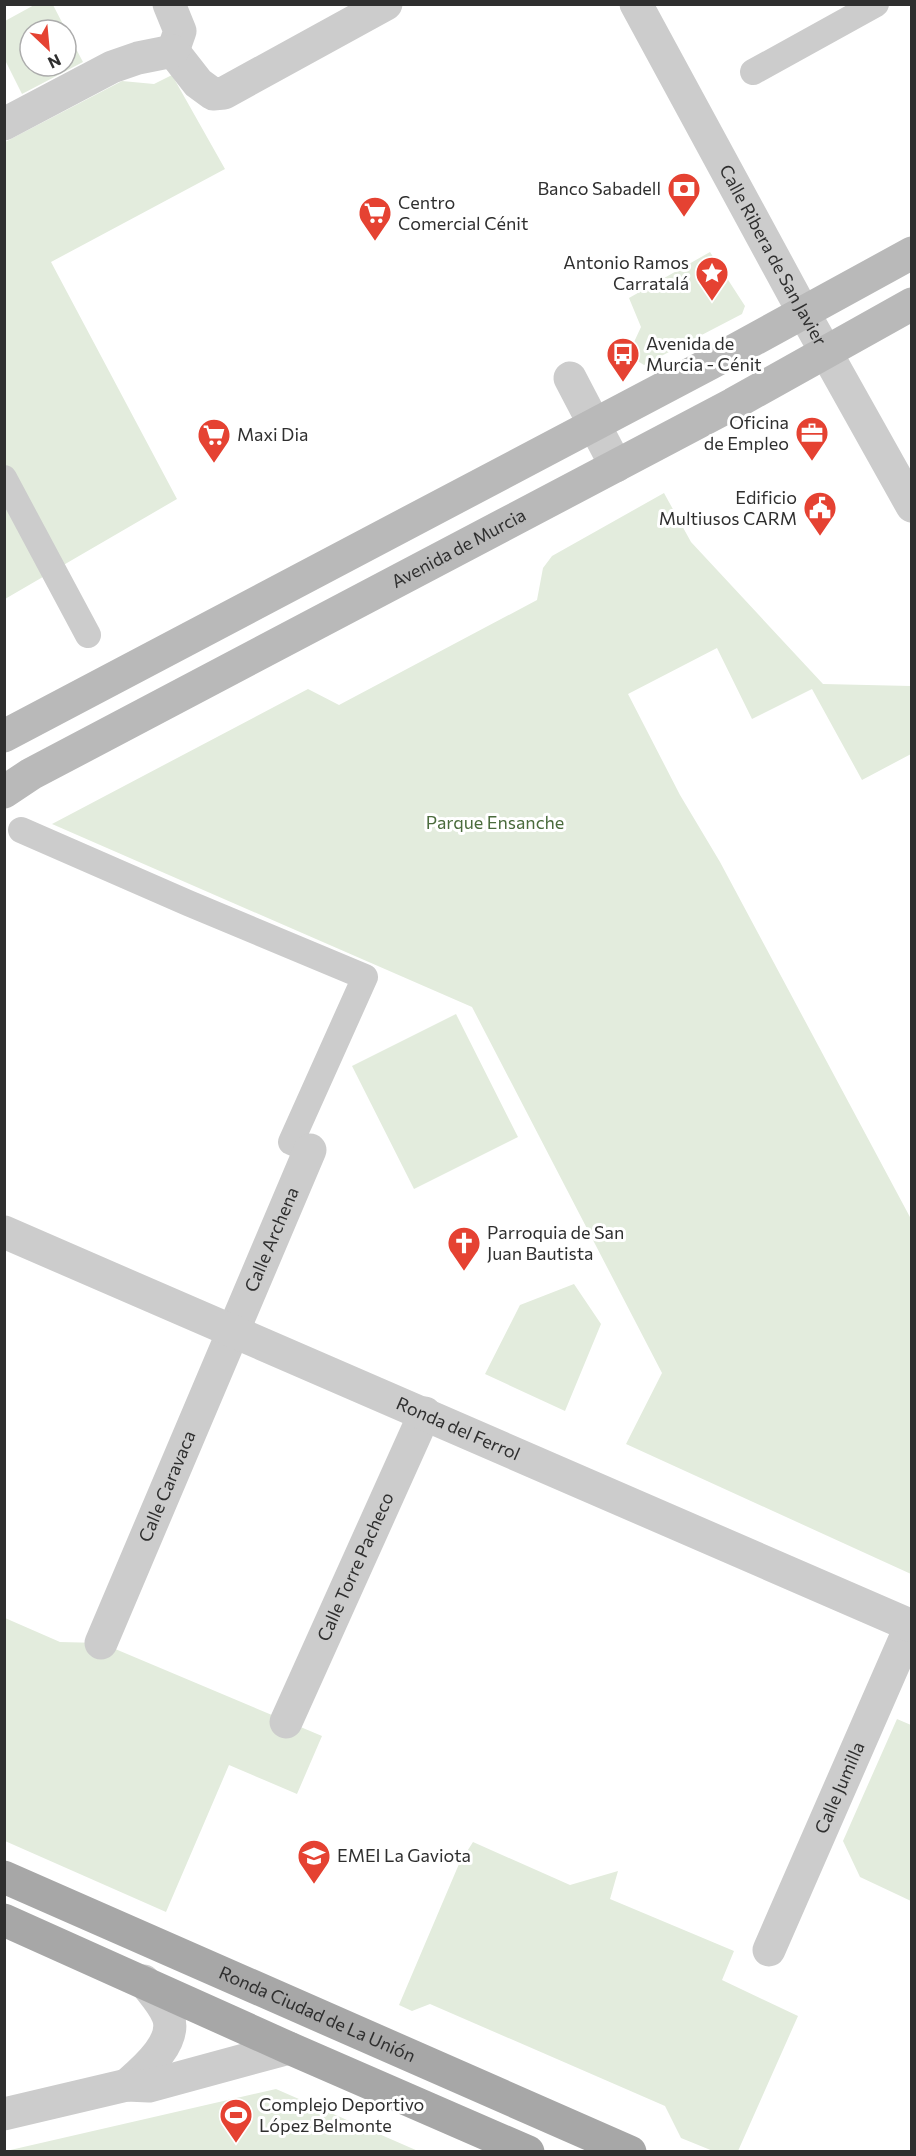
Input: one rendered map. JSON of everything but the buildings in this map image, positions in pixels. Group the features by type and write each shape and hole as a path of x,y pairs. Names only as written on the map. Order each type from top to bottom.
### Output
{"main road":[{"path":"4,736 594,425 912,253"},
{"name":"Avenida de Murcia","path":"4,792 31,774 616,466 912,304"},
{"name":"Ronda Ciudad de La Unión","path":"4,1877 630,2151"},
{"path":"4,1920 289,2048 528,2151"}],"street":[{"path":"169,4 180,32 173,51"},
{"path":"173,51 198,83 213,94 224,93 386,4"},
{"name":"Calle Ribera de San Javier","path":"636,4 912,506"},
{"path":"753,72 876,4"},
{"path":"4,124 112,67 138,58 173,51"},
{"path":"570,378 616,466"},
{"path":"4,478 88,635"},
{"path":"21,830 365,977 291,1142 310,1150"},
{"name":"Calle Archena","path":"234,1330 310,1150"},
{"name":"Ronda del Ferrol","path":"4,1232 911,1625"},
{"name":"Calle Caravaca","path":"101,1643 234,1330"},
{"name":"Calle Torre Pacheco","path":"286,1722 425,1413"},
{"name":"Calle Jumilla","path":"769,1950 911,1625"},
{"path":"127,2085 144,2070 165,2043 170,2028 165,2010 144,1981"},
{"path":"4,2114 127,2085 149,2086 289,2048"}],"green space":[{"path":"36,4 53,5 60,18 18,18 18,78 52,78 22,94 5,60 5,21"},
{"path":"78,52 83,62 78,65"},
{"path":"172,75 225,169 51,262 177,499 5,599 5,142 122,81 154,84"},
{"path":"710,252 745,306 742,314 644,365 628,355 641,327 629,298"},
{"name":"Parque Ensanche","path":"664,493 691,542 823,684 911,686 911,754 862,780 812,689 752,719 717,648 628,694 680,795 720,862 911,1219 911,1574 626,1444 662,1373 472,1007 52,824 308,689 339,705 537,600 543,568 552,556"},
{"path":"456,1014 518,1137 414,1189 352,1066"},
{"path":"574,1284 601,1324 565,1411 485,1374 520,1305"},
{"path":"5,1618 60,1642 101,1643 322,1736 297,1794 229,1765 166,1912 5,1841"},
{"path":"897,1719 911,1725 911,1901 860,1877 843,1841"},
{"path":"473,1842 570,1885 618,1871 610,1899 734,1951 722,1980 798,2016 738,2151 713,2151 681,2138 665,2106 430,2004 412,2011 399,2005 459,1864"},
{"path":"276,2089 418,2151 6,2151"}],"place":[{"name":"Banco Sabadell","path":"684,218"},
{"name":"Centro Comercial Cénit","path":"375,242"},
{"name":"Antonio Ramos Carratalá","path":"712,302"},
{"name":"Avenida de Murcia - Cénit","path":"623,383"},
{"name":"Oficina de Empleo","path":"812,462"},
{"name":"Maxi Dia","path":"214,464"},
{"name":"Edificio Multiusos CARM","path":"820,537"},
{"name":"Parroquia de San Juan Bautista","path":"464,1272"},
{"name":"EMEI La Gaviota","path":"314,1885"},
{"name":"Complejo Deportivo López Belmonte","path":"236,2144"}]}
